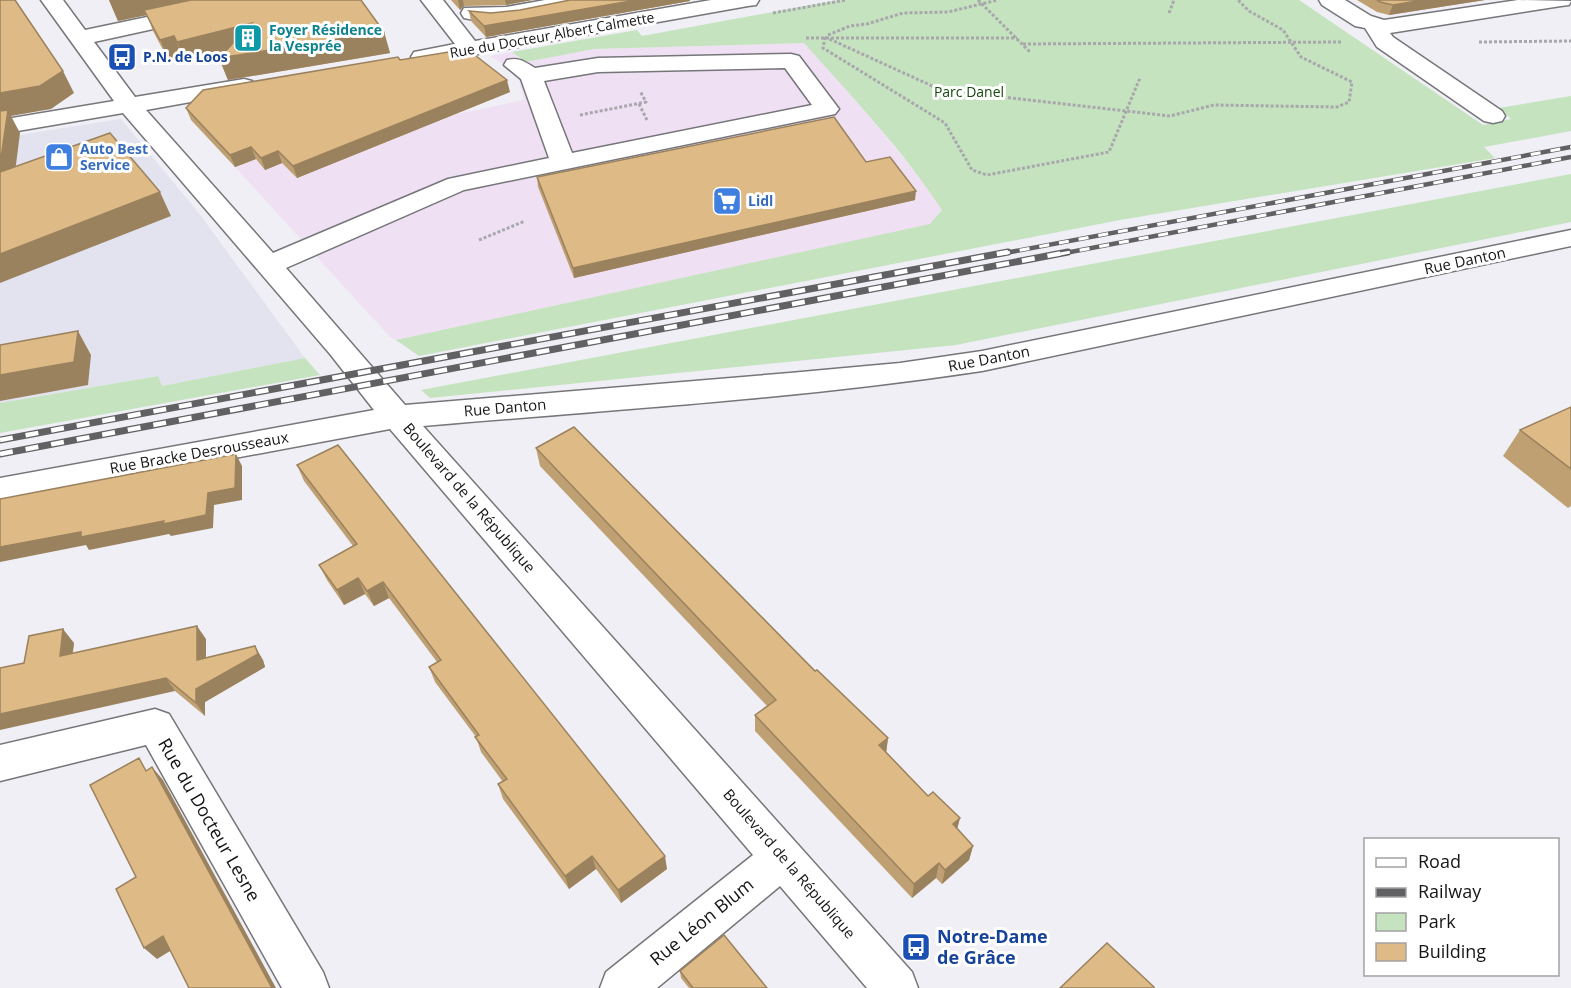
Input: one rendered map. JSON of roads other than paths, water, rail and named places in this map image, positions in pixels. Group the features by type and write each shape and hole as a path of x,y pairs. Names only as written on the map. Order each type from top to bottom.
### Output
{"street":[{"name":"Boulevard de la République","path":"52,0 129,105 269,265 397,417 896,988"},
{"path":"80,38 258,0"},
{"path":"269,265 457,184 827,109 791,61 598,65 531,76 479,48 432,0"},
{"path":"450,20 472,13 497,0"},
{"path":"472,13 506,14 579,0"},
{"name":"Rue du Docteur Albert Calmette","path":"397,61 624,22 698,4 748,0"},
{"path":"1330,0 1493,116"},
{"path":"1379,34 1393,27 1560,0"},
{"path":"606,4 624,22"},
{"path":"531,76 563,162"},
{"path":"0,127 260,84"},
{"name":"Rue Danton","path":"397,417 790,384 944,367 1571,238"},
{"name":"Rue Bracke Desrousseaux","path":"0,490 397,417"},
{"name":"Rue du Docteur Lesne","path":"0,763 155,726 307,988"},
{"name":"Rue Léon Blum","path":"622,988 783,857"}],"railway":[{"path":"1000,254 1571,147"},
{"path":"1060,254 1571,157"},
{"path":"0,440 1008,252"},
{"path":"0,454 1068,252"}],"place":[{"name":"Foyer Résidence la Vesprée","path":"248,38"},
{"name":"P.N. de Loos","path":"122,57"},
{"name":"Auto Best Service","path":"59,157"},
{"name":"Lidl","path":"727,201"},
{"name":"Notre-Dame de Grâce","path":"916,947"}],"park label":[{"name":"Parc Danel","path":"969,92"}]}
